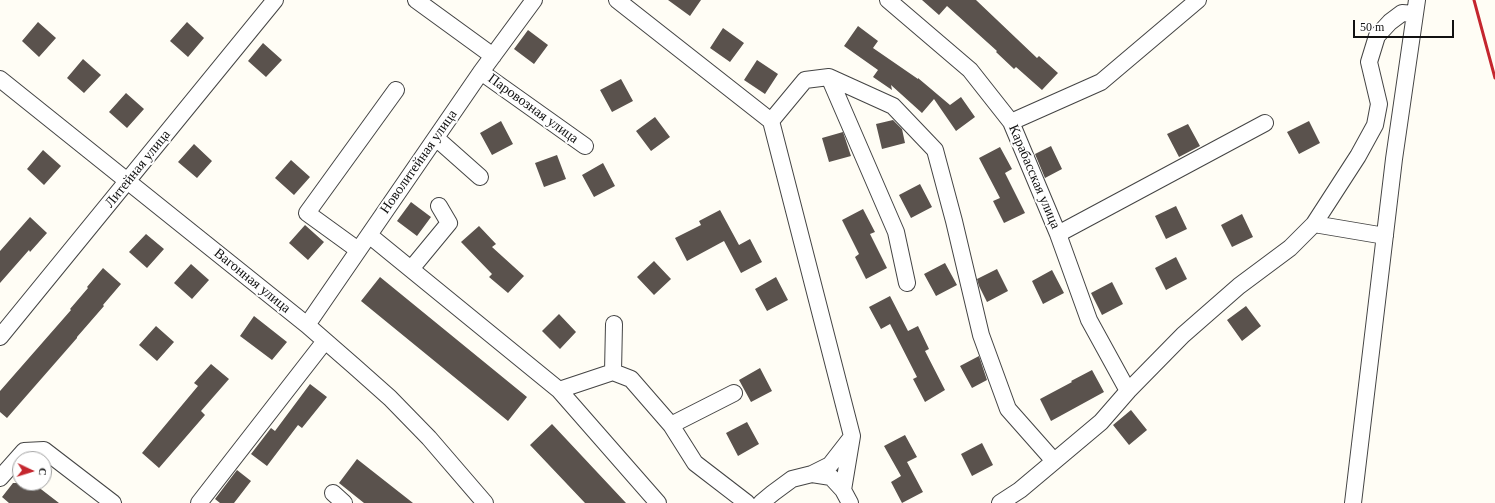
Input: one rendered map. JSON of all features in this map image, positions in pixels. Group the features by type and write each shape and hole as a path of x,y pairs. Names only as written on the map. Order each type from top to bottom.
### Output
{"street":[{"name":"Литейная улица","path":"0,337 275,0"},
{"path":"416,0 493,56"},
{"name":"Новолитейная улица","path":"307,325 481,72 534,0"},
{"path":"618,0 771,121 852,436 847,496"},
{"name":"Карабасская улица","path":"888,0 970,70 1011,122 1058,234 1089,320 1128,391"},
{"path":"1011,122 1101,82 1190,2"},
{"path":"1353,503 1403,100 1410,7"},
{"path":"1375,126 1379,104 1369,62 1377,36 1390,22 1410,7"},
{"name":"Паровозная улица","path":"481,72 585,146"},
{"path":"771,121 805,80 829,77 893,106 935,150 954,221 981,335 1008,409 1054,461"},
{"path":"829,77 896,232 907,283"},
{"name":"Вагонная улица","path":"0,79 307,325 390,398 429,438 480,501"},
{"path":"358,250 307,213 396,90"},
{"path":"1000,503 1020,490 1101,422 1128,391 1183,336 1239,286 1290,248 1314,224 1358,156 1375,126 1403,100"},
{"path":"1058,234 1265,123"},
{"path":"436,138 480,177"},
{"path":"411,269 449,223 439,206"},
{"path":"1314,224 1385,236"},
{"path":"369,235 559,390 658,503"},
{"path":"613,372 614,324"},
{"path":"199,503 325,341"},
{"path":"559,390 613,372 632,379 670,425 695,463 747,503"},
{"path":"670,425 734,393"},
{"path":"761,503 792,480 812,474 830,465 852,436"},
{"path":"0,478 24,450 44,450 113,503"},
{"path":"812,474 831,477 847,496"}],"building":[{"path":"668,0 701,0 690,16"},
{"path":"922,0 976,0 1037,58 1039,56 1058,73 1042,90 1016,67 1014,69 996,52 997,51 947,6 939,15"},
{"path":"38,22 56,38 39,57 22,41"},
{"path":"187,22 204,38 188,57 170,41"},
{"path":"858,26 878,41 873,48 918,78 950,105 961,97 975,117 956,131 934,99 922,113 891,85 892,90 873,77 878,70 844,46"},
{"path":"723,28 744,43 730,62 710,48"},
{"path":"528,30 548,45 534,64 514,49"},
{"path":"263,43 282,60 266,77 248,61"},
{"path":"83,59 101,75 84,93 67,78"},
{"path":"757,60 778,74 765,94 744,80"},
{"path":"621,79 633,101 612,112 600,90"},
{"path":"126,93 144,109 127,128 109,112"},
{"path":"655,117 670,137 651,151 636,131"},
{"path":"893,120 902,129 905,143 882,149 876,124"},
{"path":"501,121 513,144 492,155 480,133"},
{"path":"1309,121 1320,143 1299,154 1287,132"},
{"path":"1188,124 1200,146 1179,157 1167,134"},
{"path":"843,132 851,156 829,162 822,138"},
{"path":"194,144 212,161 197,178 178,162"},
{"path":"1051,146 1062,169 1045,178 1035,154"},
{"path":"1000,147 1012,169 1005,173 1025,213 1004,223 993,201 1000,198 979,158"},
{"path":"43,150 61,166 44,185 27,169"},
{"path":"557,155 566,179 544,187 535,163"},
{"path":"291,160 310,177 294,195 275,178"},
{"path":"603,163 615,186 594,197 582,175"},
{"path":"920,184 932,207 911,218 899,195"},
{"path":"411,202 431,217 417,236 397,221"},
{"path":"1176,206 1187,229 1166,239 1155,216"},
{"path":"863,209 875,232 870,234 887,268 866,279 855,257 859,254 842,220"},
{"path":"720,210 739,245 750,239 762,262 741,273 724,241 687,261 675,238 701,225 699,221"},
{"path":"1242,214 1253,237 1232,247 1221,225"},
{"path":"30,217 47,233 30,252 29,250 0,283 0,251"},
{"path":"305,225 324,242 308,260 289,243"},
{"path":"479,226 496,244 492,247 524,276 508,293 489,277 492,274 461,242"},
{"path":"146,234 164,249 147,268 129,252"},
{"path":"1176,257 1187,279 1166,290 1155,268"},
{"path":"654,261 671,279 654,295 637,277"},
{"path":"945,263 957,285 936,296 924,274"},
{"path":"191,264 209,280 192,299 174,283"},
{"path":"103,268 121,284 77,338 7,418 0,412 0,391 71,310 70,309"},
{"path":"997,269 1008,291 987,302 977,279"},
{"path":"1052,270 1064,293 1043,304 1032,281"},
{"path":"380,277 527,397 508,421 361,301"},
{"path":"776,277 788,300 767,311 755,289"},
{"path":"1112,282 1123,304 1102,315 1091,293"},
{"path":"890,296 908,331 918,326 929,349 925,351 945,390 925,402 913,379 917,377 890,324 881,329 869,307"},
{"path":"1246,306 1261,326 1242,341 1227,320"},
{"path":"559,314 576,332 560,349 542,331"},
{"path":"254,316 287,342 272,360 240,336"},
{"path":"156,326 174,342 157,361 139,345"},
{"path":"979,356 987,380 972,388 960,366"},
{"path":"211,364 229,379 201,411 205,415 159,468 142,453 198,386 194,383"},
{"path":"760,368 772,391 751,402 739,380"},
{"path":"1092,370 1104,392 1051,421 1040,399"},
{"path":"310,384 327,397 302,428 298,425 267,466 251,454 271,428 275,431"},
{"path":"1131,410 1147,430 1129,445 1113,425"},
{"path":"747,422 759,444 738,456 726,433"},
{"path":"552,424 626,503 585,503 530,445"},
{"path":"905,435 917,457 907,462 923,492 902,503 891,482 901,476 884,446"},
{"path":"982,443 993,465 972,476 961,454"},
{"path":"357,459 413,503 364,503 339,483"},
{"path":"237,470 251,481 234,503 220,503 215,499"},
{"path":"12,484 12,491 43,491 59,503 9,503 2,497"}],"railway":[{"path":"1474,0 1495,78"}]}
